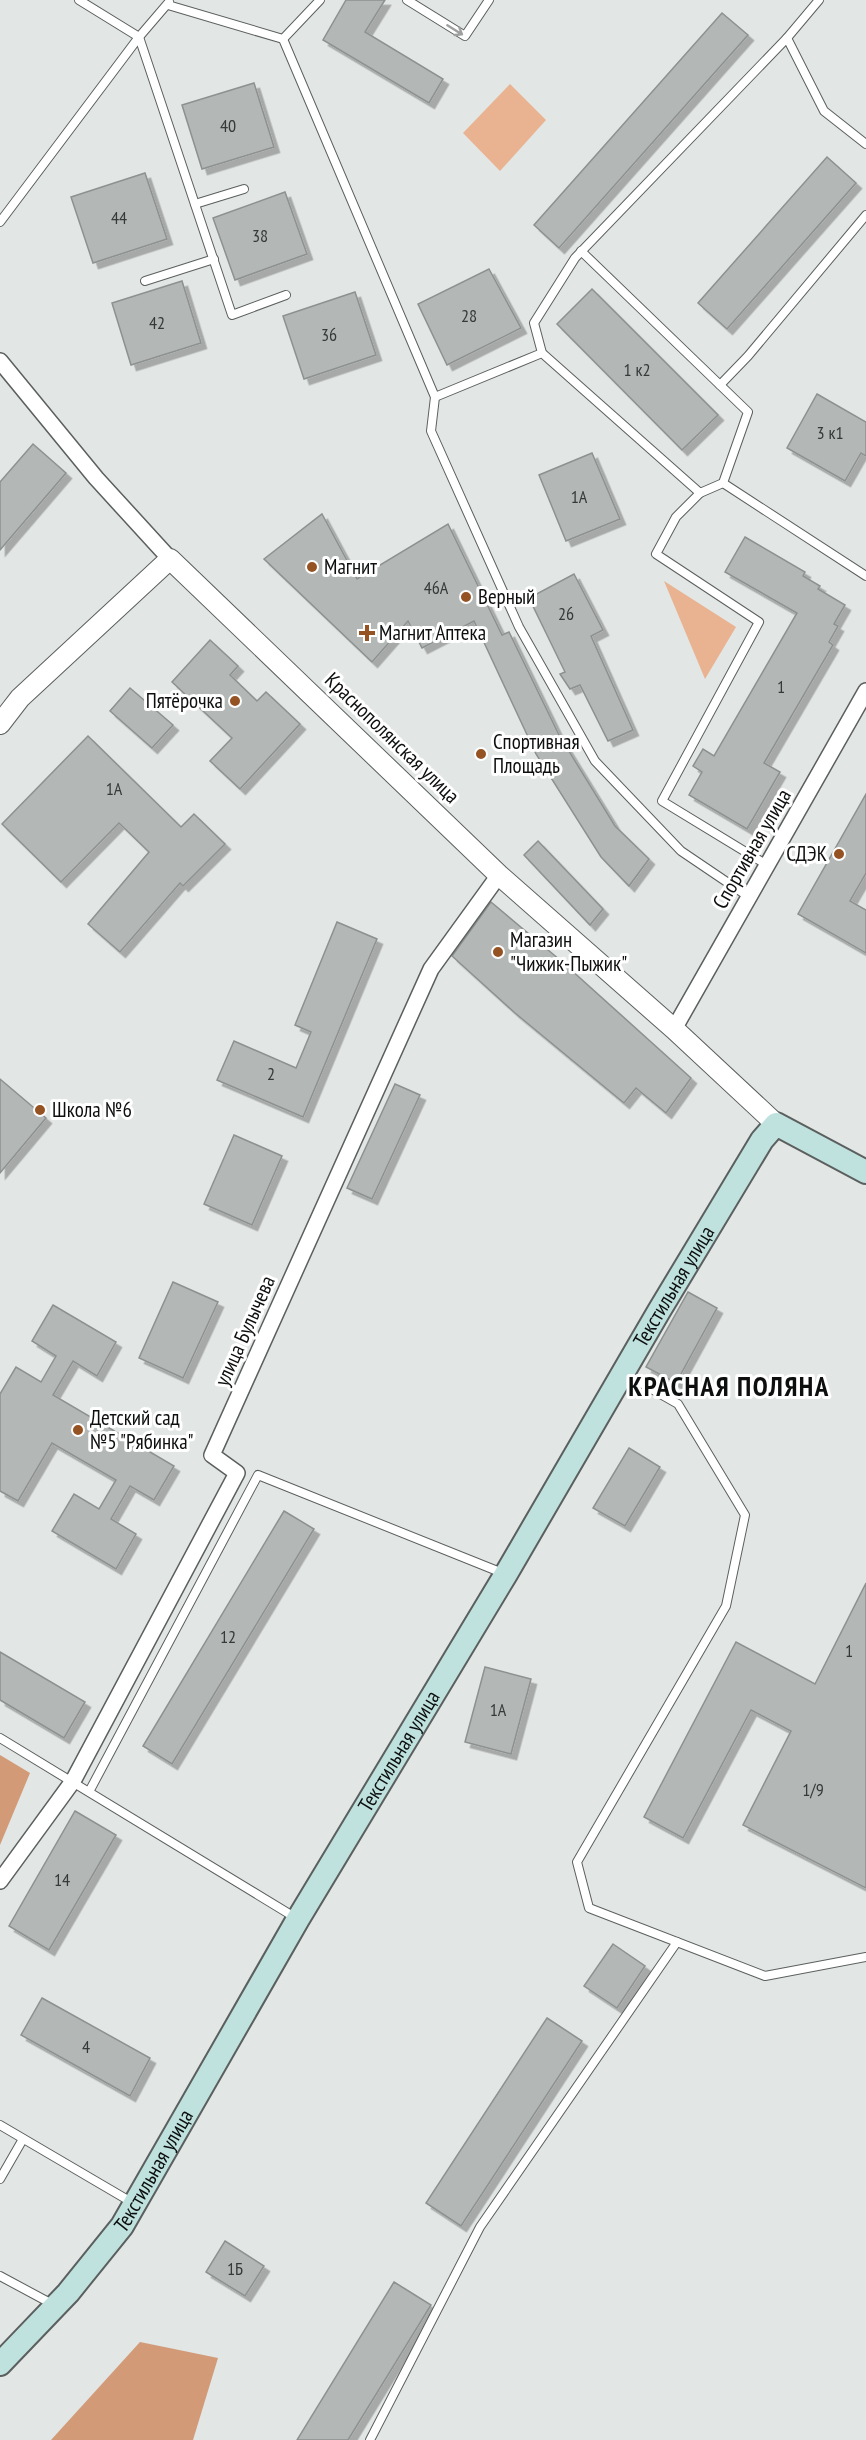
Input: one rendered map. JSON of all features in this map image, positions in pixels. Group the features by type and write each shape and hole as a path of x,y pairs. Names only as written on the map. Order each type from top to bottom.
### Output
{"main road":[{"path":"776,1124 866,1172"},
{"name":"Текстильная улица","path":"0,2364 56,2306 122,2226 298,1919 506,1574 762,1140 776,1124"}],"street":[{"name":"Краснополянская улица","path":"0,361 96,478 170,559 499,875 674,1029 776,1124"},
{"path":"0,724 20,698 170,559"},
{"name":"Спортивная улица","path":"674,1029 866,691"},
{"name":"улица Булычева","path":"0,1881 73,1781 237,1473 212,1455 431,969 499,875"}],"lane":[{"path":"79,0 139,37 232,315 286,295"},
{"path":"283,39 320,0"},
{"path":"407,0 465,36 489,0"},
{"path":"700,493 542,353 534,323 581,251 787,38 819,0"},
{"path":"0,222 139,37 169,2 283,39 435,397 431,431 519,627 595,761 681,851 749,897"},
{"path":"787,38 824,111 866,144"},
{"path":"195,204 244,189"},
{"path":"720,385 748,356 866,215"},
{"path":"581,251 748,412 723,483 700,493 676,517 656,554 759,622 662,801 767,865"},
{"path":"145,281 213,259"},
{"path":"435,397 542,353"},
{"path":"723,483 866,576"},
{"path":"623,1373 678,1404 745,1515 726,1606 577,1862 589,1908 765,1976 866,1957"},
{"path":"90,1790 258,1475 506,1574"},
{"path":"0,1738 90,1790 298,1919"},
{"path":"370,2440 480,2227 678,1942"},
{"path":"0,2126 135,2204"},
{"path":"0,2179 23,2139"},
{"path":"0,2276 56,2306"}],"shaded area":[{"path":"510,84 546,120 500,171 463,133"},
{"path":"664,581 736,627 705,679"},
{"path":"0,1755 30,1773 0,1845"},
{"path":"140,2342 218,2358 193,2440 51,2440"}],"building":[{"path":"346,0 385,0 365,32 443,79 429,103 323,40"},
{"path":"722,13 748,35 559,248 534,225"},
{"path":"254,83 274,147 202,169 182,105"},
{"path":"827,157 856,183 727,329 698,303"},
{"path":"145,173 167,239 93,263 71,197"},
{"path":"285,192 307,254 235,280 213,218"},
{"path":"489,269 521,328 447,365 418,304"},
{"path":"182,281 201,343 131,365 112,303"},
{"path":"592,289 718,415 682,450 557,324"},
{"path":"355,292 376,355 304,379 283,316"},
{"path":"817,394 866,422 866,456 861,453 845,481 787,448"},
{"path":"33,444 66,473 0,550 0,482"},
{"path":"592,453 620,519 566,541 539,475"},
{"path":"322,514 357,579 448,524 502,635 509,632 559,735 615,826 649,859 629,886 601,857 536,754 474,621 422,648 408,621 372,662 264,559"},
{"path":"745,537 805,572 803,576 820,586 818,589 845,605 834,624 838,626 829,642 833,645 764,763 780,772 747,829 689,795 702,772 693,766 703,749 714,756 797,613 725,572"},
{"path":"574,574 603,630 591,636 633,730 608,741 580,685 570,689 560,674 565,672 529,598"},
{"path":"210,640 238,666 230,675 257,701 266,692 300,724 240,789 210,761 232,738 172,682"},
{"path":"130,688 173,725 152,748 110,711"},
{"path":"88,736 181,827 194,814 225,844 183,886 180,883 120,952 88,924 149,852 119,823 61,882 2,824"},
{"path":"866,794 866,873 850,901 866,910 866,953 798,914"},
{"path":"538,841 603,909 590,925 524,855"},
{"path":"491,902 560,960 691,1078 666,1113 636,1088 624,1103 515,1013 452,956"},
{"path":"337,922 377,939 303,1117 217,1080 234,1041 296,1068 311,1032 295,1025"},
{"path":"0,1079 46,1118 0,1173"},
{"path":"395,1084 420,1095 372,1199 347,1188"},
{"path":"234,1135 282,1156 252,1225 204,1204"},
{"path":"173,1282 218,1302 183,1378 139,1358"},
{"path":"688,1292 717,1308 676,1383 646,1367"},
{"path":"53,1305 116,1342 97,1376 73,1361 53,1395 174,1466 154,1500 130,1486 111,1519 136,1534 116,1569 52,1531 74,1494 99,1509 116,1480 52,1443 18,1501 0,1491 0,1394 16,1367 41,1382 56,1356 32,1341"},
{"path":"629,1448 660,1467 625,1526 593,1508"},
{"path":"284,1511 314,1529 172,1764 143,1746"},
{"path":"866,1583 866,1888 743,1825 791,1731 751,1710 683,1838 644,1817 736,1642 815,1684"},
{"path":"0,1652 85,1702 64,1738 0,1700"},
{"path":"485,1667 531,1679 511,1754 465,1742"},
{"path":"75,1811 116,1835 49,1950 9,1926"},
{"path":"613,1944 645,1966 617,2008 584,1986"},
{"path":"42,1998 150,2058 130,2096 21,2035"},
{"path":"547,2018 582,2041 461,2226 426,2203"},
{"path":"225,2241 264,2266 245,2296 206,2272"},
{"path":"394,2282 431,2305 348,2440 297,2440"}],"place":[{"name":"Магнит","path":"312,567"},
{"name":"Верный","path":"466,597"},
{"name":"Магнит Аптека","path":"367,633"},
{"name":"Пятёрочка","path":"235,701"},
{"name":"Спортивная Площадь","path":"481,754"},
{"name":"СДЭК","path":"839,854"},
{"name":"Магазин \"Чижик-Пыжик\"","path":"498,952"},
{"name":"Школа №6","path":"40,1110"},
{"name":"Детский сад №5 \"Рябинка\"","path":"78,1430"}],"district":[{"name":"КРАСНАЯ ПОЛЯНА","path":"729,1387"}]}
